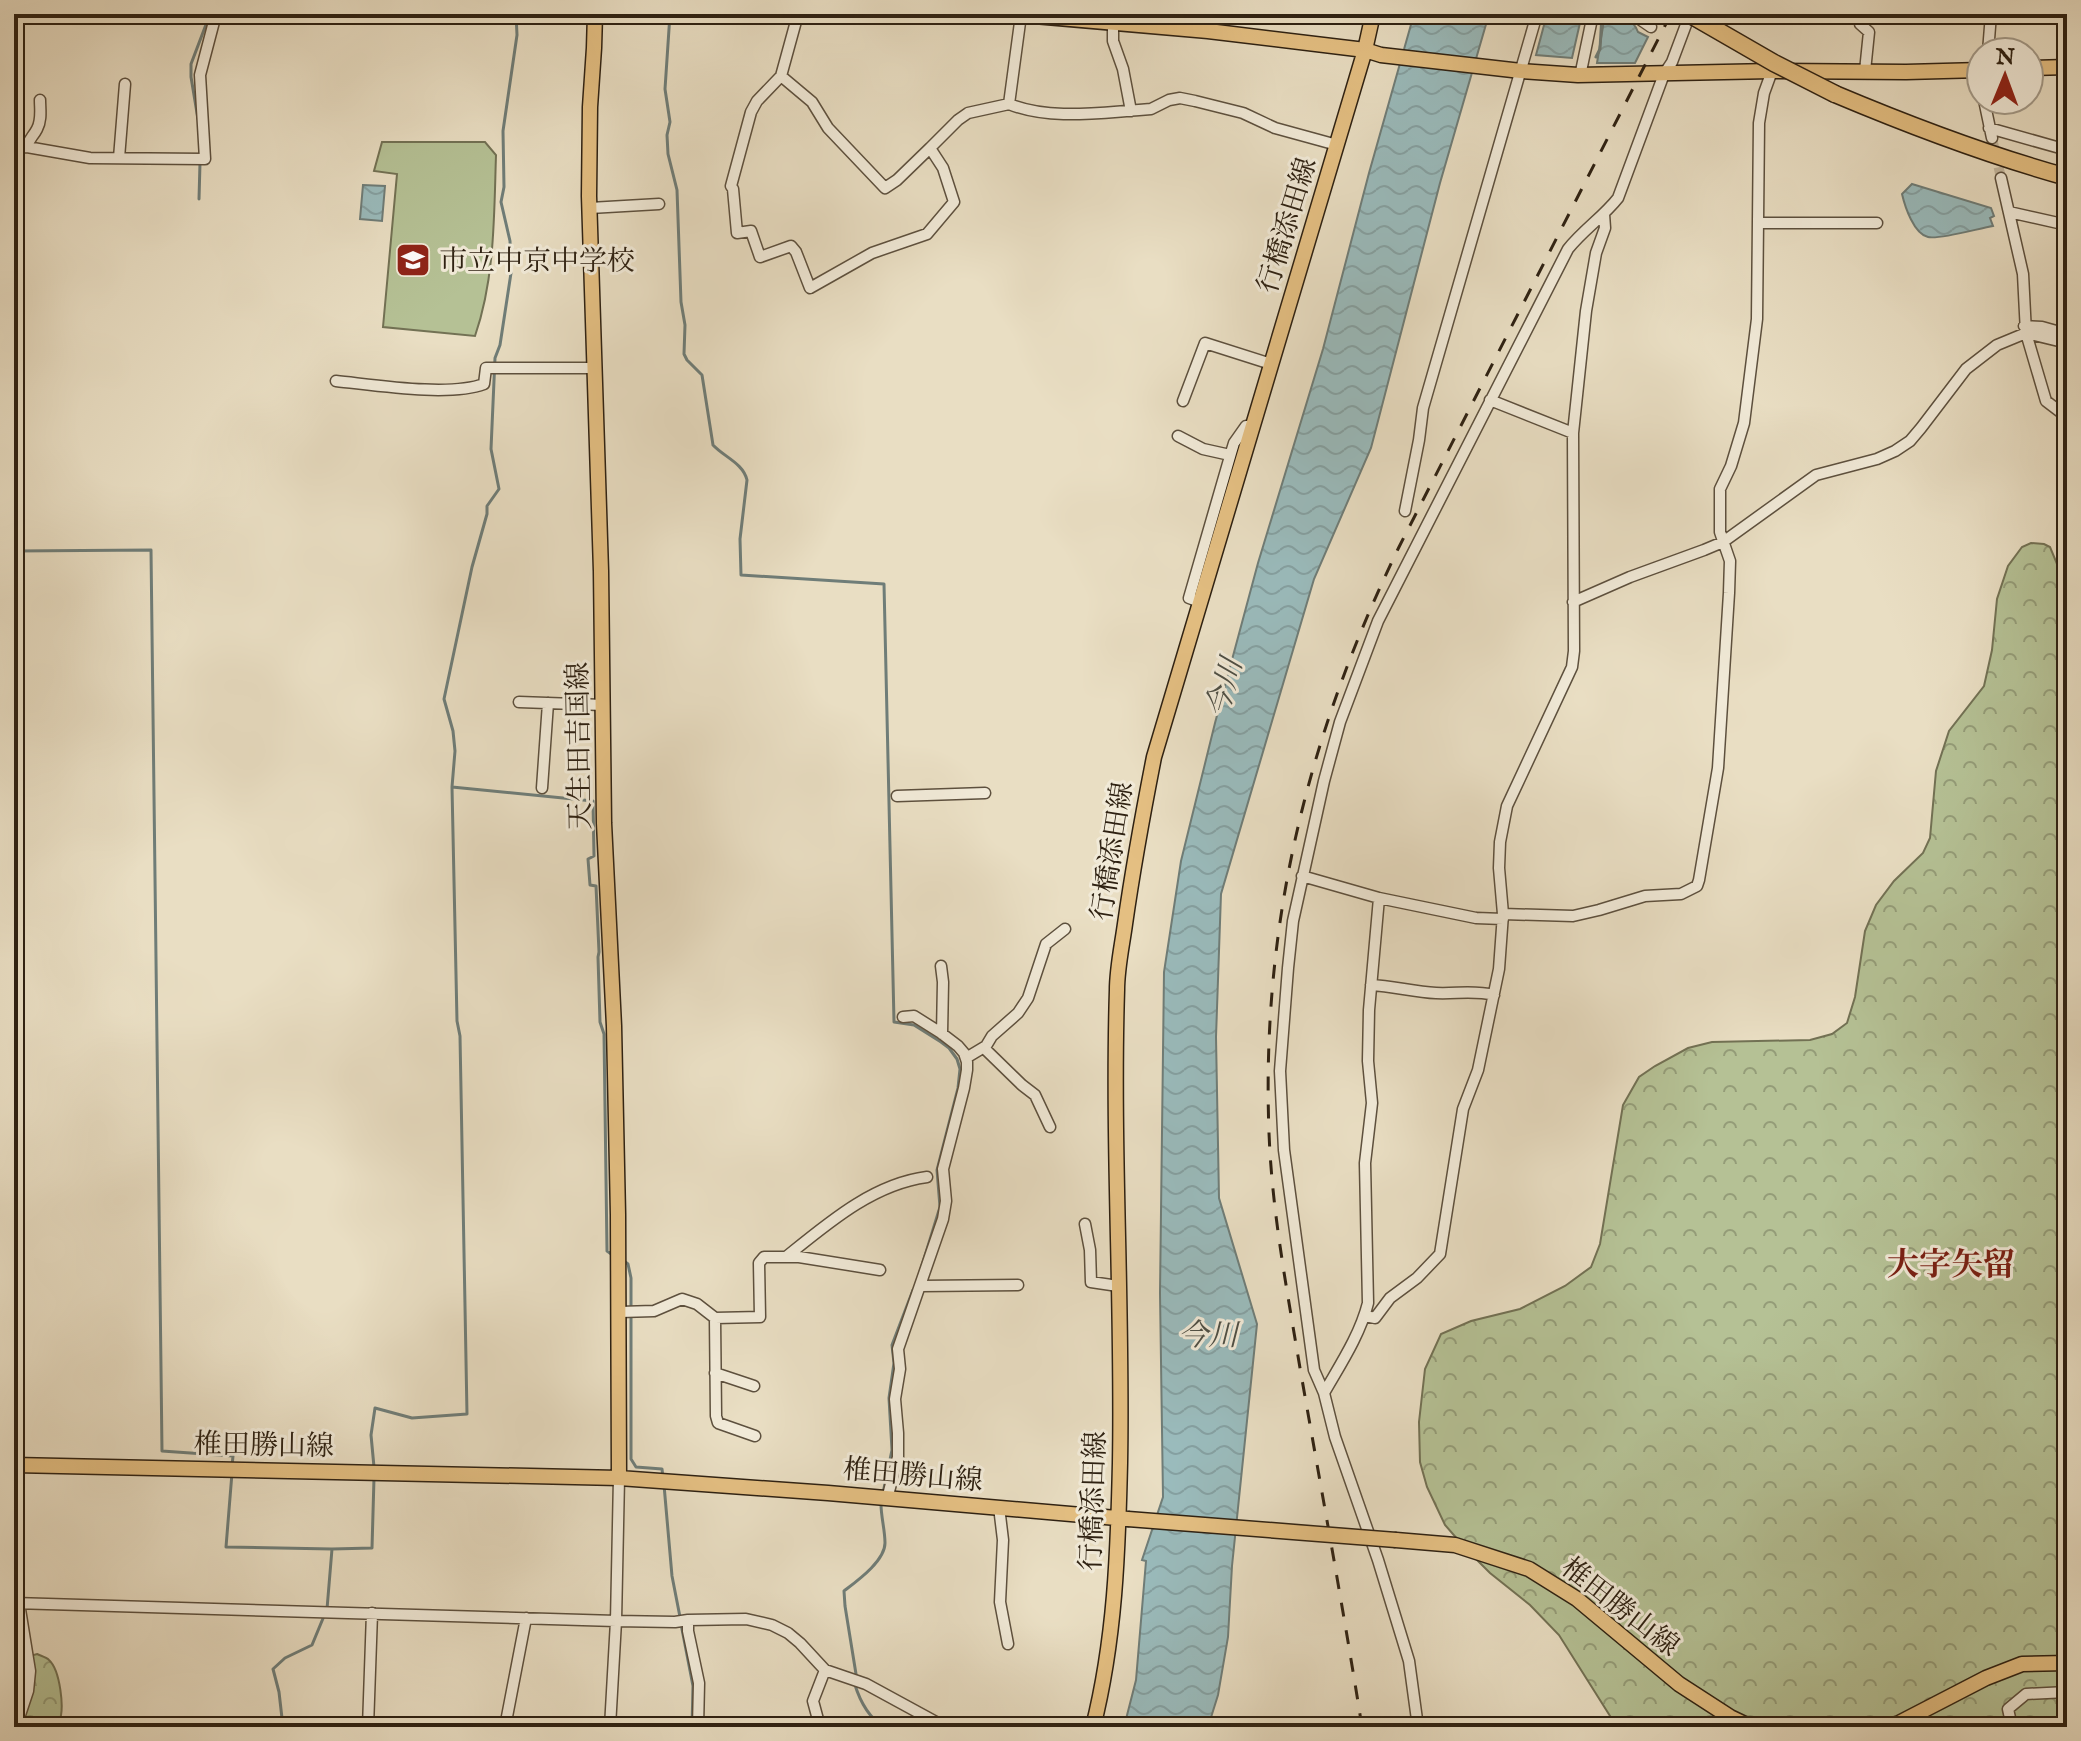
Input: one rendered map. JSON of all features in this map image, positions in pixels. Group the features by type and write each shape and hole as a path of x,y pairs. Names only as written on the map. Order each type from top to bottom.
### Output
{"highway":[{"path":"1690,14 1835,94 1918,129 2067,177"}],"main road":[{"name":"天生田吉国線","path":"595,14 590,107 590,208 604,823 614,1026 620,1312 619,1478"},
{"path":"1012,14 1208,31 1365,50 1381,55 1580,76 1965,70"},
{"name":"行橋添田線","path":"1093,1727 1111,1634 1123,1518 1115,1145 1117,986 1134,857 1154,757 1337,145 1373,14"},
{"path":"2045,68 2067,67"},
{"name":"椎田勝山線","path":"14,1465 619,1478 1455,1545 1529,1569 1577,1599 1679,1684 1751,1727"},
{"path":"1886,1727 1986,1678 2022,1664 2067,1663"}],"street":[{"path":"14,148 27,147 90,158 205,159 200,75 216,14"},
{"path":"798,14 781,76 757,101 747,126 731,186 737,233 751,231 760,257 791,246 810,288 872,253 927,234 954,202 943,168 930,148"},
{"path":"1405,511 1423,408 1517,71 1537,14"},
{"path":"1580,76 1593,14"},
{"path":"1632,14 1651,27"},
{"path":"1418,1727 1409,1661 1314,1370 1284,1150 1280,1071 1293,921 1340,722 1378,621 1568,249 1618,198 1690,14"},
{"path":"1860,14 1860,24 1869,32 1865,71"},
{"path":"1989,36 1991,14"},
{"path":"1009,104 1021,15"},
{"path":"1113,24 1113,41 1123,69 1131,111"},
{"path":"1302,876 1379,898 1476,918 1573,916 1645,896 1681,894 1697,886 1718,768 1729,593 1730,561 1720,532 1720,489 1731,466 1744,423 1757,319 1759,123 1764,93 1772,71"},
{"path":"781,76 812,102 828,128 885,188 968,113 1009,104 1027,111 1050,114 1151,109 1180,98 1243,113 1275,128 1337,145"},
{"path":"119,158 125,84"},
{"path":"27,147 28,140 37,129 40,100"},
{"path":"1987,116 1990,133 2067,150"},
{"path":"2001,178 2023,274 2025,330 2046,401 2067,417"},
{"path":"590,208 659,204"},
{"path":"2009,212 2067,225"},
{"path":"1365,1316 1375,1318 1390,1298 1417,1278 1440,1254 1463,1109 1478,1070 1494,995 1503,916 1499,868 1503,819 1572,667 1573,433 1586,311 1596,253 1605,228 1604,214"},
{"path":"1758,223 1877,223"},
{"path":"1587,228 1596,253"},
{"path":"1573,602 1723,542 1816,475 1877,459 1895,451 1910,441 1966,369 1997,345 2025,330 2042,327 2067,334"},
{"path":"2025,330 2067,343"},
{"path":"1183,401 1205,343 1271,364"},
{"path":"336,381 470,390 484,384 486,368 595,368"},
{"path":"1490,400 1573,433"},
{"path":"1200,602 1189,598 1230,455 1246,426 1252,427"},
{"path":"1178,436 1203,449 1230,455"},
{"path":"519,702 603,705"},
{"path":"542,788 548,703"},
{"path":"897,796 985,793"},
{"path":"1324,1393 1365,1316 1369,1286 1365,1163 1372,1103 1368,1061 1379,898"},
{"path":"966,1058 984,1048 992,1036 1018,1013 1028,998 1046,944 1065,929"},
{"path":"941,966 942,1034"},
{"path":"1371,985 1434,993 1466,991 1494,995"},
{"path":"887,1499 898,1457 895,1399 900,1369 898,1349 935,1246 946,1201 943,1169 967,1070 966,1058 958,1046 914,1016 903,1017"},
{"path":"984,1048 1035,1095 1050,1127"},
{"path":"786,1257 821,1229 880,1190 908,1179 927,1177"},
{"path":"1085,1224 1091,1282 1118,1286"},
{"path":"620,1312 654,1311 682,1299 697,1304 715,1318 760,1317 759,1263 764,1257 786,1257 880,1270"},
{"path":"921,1286 1018,1285"},
{"path":"715,1318 718,1423 755,1436"},
{"path":"715,1373 754,1386"},
{"path":"610,1727 619,1478"},
{"path":"999,1507 1003,1540 1000,1602 1008,1644"},
{"path":"16,1727 28,1691 30,1671 16,1603 616,1621 746,1619 772,1625 788,1633 825,1670 866,1684 945,1727"},
{"path":"368,1727 372,1613"},
{"path":"505,1727 526,1618"},
{"path":"688,1620 699,1683 698,1727"},
{"path":"820,1727 813,1701 825,1670"},
{"path":"2012,1727 2008,1709 2026,1694 2067,1692"}],"green space":[{"path":"382,142 485,142 496,155 490,269 475,336 383,327 397,174 374,171"},
{"path":"2031,543 2050,547 2067,588 2067,1727 1617,1727 1559,1635 1530,1605 1490,1573 1445,1525 1427,1487 1420,1462 1419,1422 1425,1369 1441,1334 1471,1321 1520,1309 1565,1286 1591,1267 1600,1244 1623,1105 1639,1077 1688,1048 1712,1042 1810,1040 1832,1034 1847,1023 1855,997 1865,931 1876,905 1894,881 1923,853 1930,838 1936,771 1949,731 1984,686 1992,650 1997,599 2008,566 2022,547"},
{"path":"14,1639 23,1658 37,1654 53,1665 62,1708 59,1722 45,1727 14,1727"}],"water":[{"name":"今川","path":"1414,14 1489,14 1440,183 1371,448 1314,579 1221,894 1216,1037 1219,1198 1257,1324 1232,1566 1228,1637 1218,1695 1208,1727 1124,1727 1136,1680 1146,1561 1142,1560 1163,1497 1160,1293 1164,972 1181,861 1258,563 1323,349"},
{"path":"1547,14 1582,14 1572,58 1536,55"},
{"path":"1605,14 1625,17 1638,32 1648,37 1635,63 1597,63"},
{"path":"1912,184 1991,208 1993,226 1941,237 1923,235 1911,219 1902,194"},
{"path":"363,185 385,186 382,221 360,219"}],"waterway":[{"path":"198,119 191,64 210,14"},
{"path":"374,1467 371,1435 375,1408 412,1418 467,1414 452,787 455,751 444,699 487,506 499,489 491,449 495,358 500,345 511,273 510,241 501,202 504,187 503,131 517,35 516,14"},
{"path":"670,14 665,89 670,122 668,154 677,190 684,354 702,375 713,445 737,465 747,480 740,539 741,575 884,584 894,1022 914,1025 941,1042 957,1059 960,1069 937,1170 940,1207 920,1272"},
{"path":"1596,57 1600,49 1602,14"},
{"path":"199,199 200,163"},
{"path":"14,551 151,550 162,1451 233,1456 232,1466"},
{"path":"452,787 593,801 594,856 588,859 590,885 596,886 600,1022 604,1034 607,1251 614,1256"},
{"path":"624,1261 628,1264 631,1278 631,1307"},
{"path":"883,1493 892,1450 889,1398 894,1363 892,1345 913,1290"},
{"path":"631,1315 631,1459 636,1467 662,1469 663,1478"},
{"path":"232,1473 226,1547 332,1549 327,1609"},
{"path":"332,1549 372,1548 374,1478"},
{"path":"664,1485 672,1576 680,1617"},
{"path":"856,1674 844,1591 869,1570 884,1550 881,1504"},
{"path":"283,1727 273,1669 285,1658 312,1645 324,1616"},
{"path":"681,1624 693,1686 692,1727"},
{"path":"855,1685 866,1708 883,1727"}],"tunnel":[{"path":"1992,138 2001,178"}],"railway":[{"path":"1362,1727 1290,1309 1273,1192 1269,1055 1273,980 1283,905 1297,832 1316,759 1367,617 1399,547 1671,14"}],"place":[{"name":"市立中京中学校","path":"413,260"}],"district":[{"name":"大字矢留","path":"1951,1264"}]}
